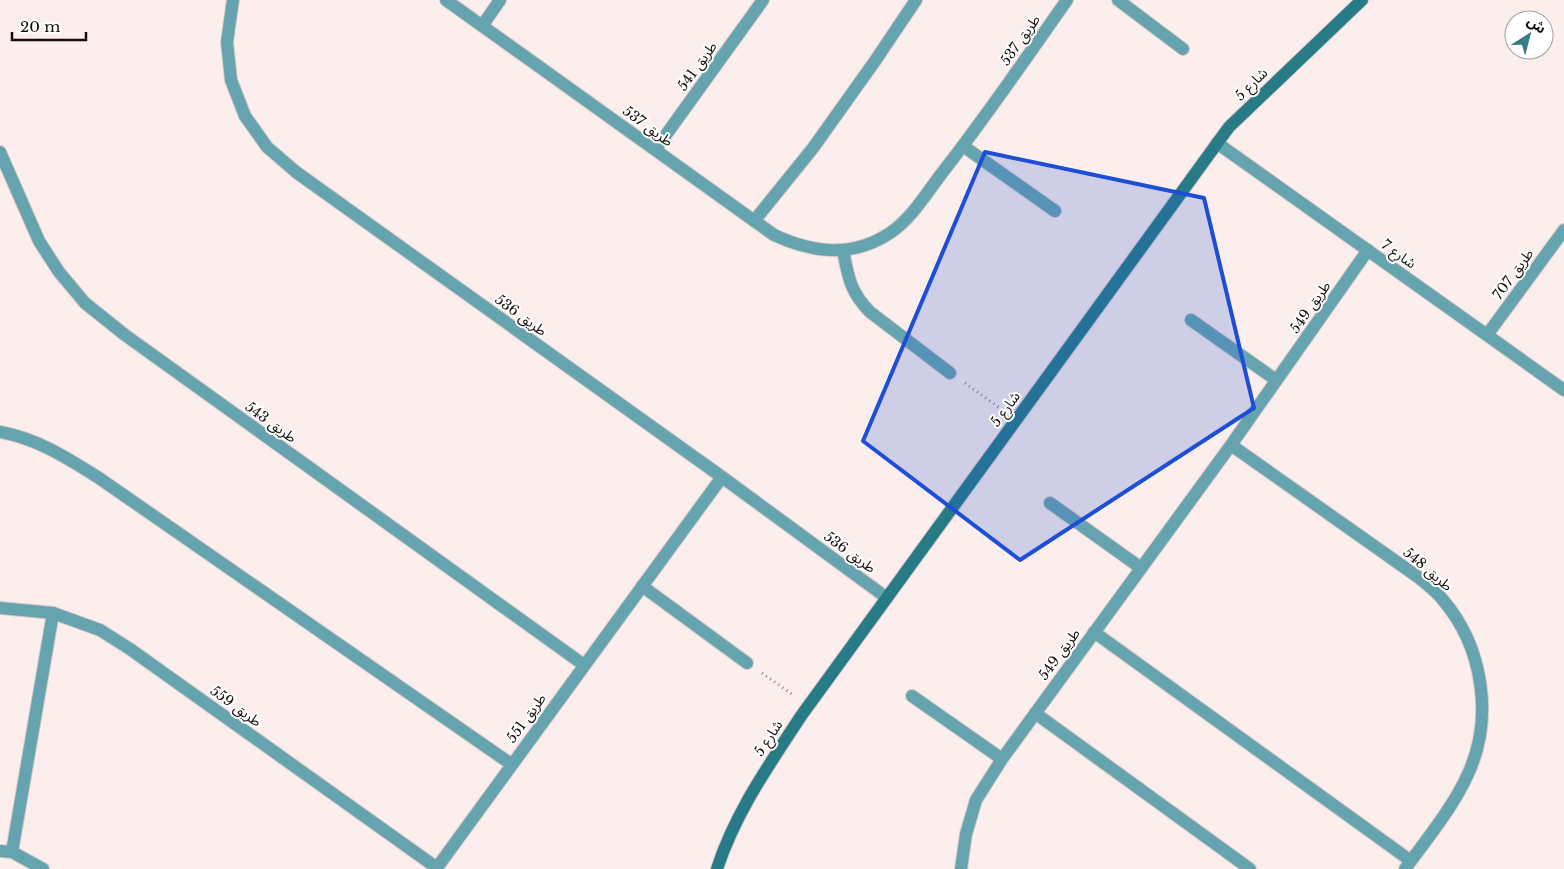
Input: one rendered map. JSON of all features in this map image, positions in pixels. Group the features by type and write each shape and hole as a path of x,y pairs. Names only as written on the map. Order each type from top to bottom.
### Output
{"street":[{"name":"طريق 536","path":"233,0 227,42 231,80 245,116 267,147 312,184 722,477 887,598"},
{"name":"طريق 537","path":"446,0 774,235 796,245 819,250 844,250 868,244 890,233 908,217 963,146 1066,0"},
{"path":"482,26 500,0"},
{"name":"طريق 541","path":"655,150 763,0"},
{"path":"754,221 813,148 876,61 916,0"},
{"path":"1118,0 1183,49"},
{"name":"شارع 5","path":"716,869 753,789 808,706 1217,143 1229,127 1362,0"},
{"name":"شارع 7","path":"1217,143 1564,390"},
{"path":"963,146 1055,211"},
{"name":"طريق 543","path":"0,152 39,241 59,272 84,303 125,335 584,665"},
{"name":"طريق 707","path":"1487,335 1564,230"},
{"path":"844,250 852,289 860,302 870,312 950,373"},
{"name":"طريق 549","path":"961,869 966,834 976,800 1002,759 1231,445 1368,250"},
{"path":"1191,320 1276,380"},
{"path":"0,432 17,435 60,453 99,478 511,764"},
{"name":"طريق 548","path":"1094,632 1408,865 1454,800 1468,775 1478,748 1482,719 1481,690 1475,657 1462,627 1443,600 1418,577 1231,445"},
{"name":"طريق 551","path":"436,868 722,477"},
{"path":"1050,503 1141,568"},
{"path":"642,586 747,663"},
{"name":"طريق 559","path":"0,608 54,613 100,630 130,649 436,868"},
{"path":"43,869 6,852 54,613"},
{"path":"912,696 1002,759"},
{"path":"1034,713 1250,869"}],"path":[{"path":"950,373 1016,419"},
{"path":"747,663 808,706"}],"highlighted area":[{"path":"985,152 1204,198 1254,408 1020,560 863,441"}]}
